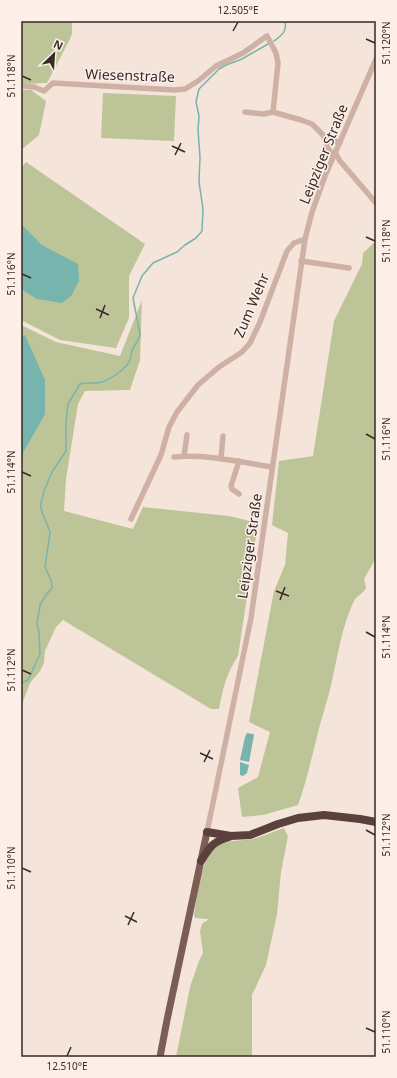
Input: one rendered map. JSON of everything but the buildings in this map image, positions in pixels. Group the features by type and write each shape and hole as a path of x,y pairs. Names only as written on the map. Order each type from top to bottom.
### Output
{"highway":[{"path":"207,832 231,836 250,835 298,818 324,815 360,818 376,822"},
{"path":"201,861 211,846 218,840 231,836"}],"main road":[{"path":"160,1057 207,832"}],"street":[{"name":"Wiesenstraße","path":"21,86 34,87 44,91 53,83 175,90 185,89 198,81 216,66 243,53 267,36 276,53 278,63 273,112"},
{"name":"Leipziger Straße","path":"207,832 251,618 300,261 312,212 333,153 340,143 376,59"},
{"path":"244,112 264,114 273,112 312,124 324,136 333,153 376,204"},
{"path":"324,136 340,143"},
{"name":"Zum Wehr","path":"131,519 159,460 169,427 177,412 198,385 219,367 238,356 246,348 260,322 287,251 294,243 305,239"},
{"path":"300,261 349,268"},
{"path":"184,456 187,435"},
{"path":"222,459 223,436"},
{"path":"174,457 194,456 239,461 272,467"},
{"path":"239,461 231,486 232,489 239,494"}],"green space":[{"path":"21,21 72,21 72,34 70,39 47,83 21,84"},
{"path":"21,90 31,90 46,101 39,135 21,150"},
{"path":"103,93 176,96 174,141 101,138"},
{"path":"26,162 145,244 129,276 129,318 116,348 60,340 21,320 21,168"},
{"path":"376,241 376,558 364,579 366,588 355,599 346,620 330,688 298,805 263,815 242,817 238,788 258,777 270,732 249,722 274,591 285,565 288,533 272,525 279,461 313,456 334,321 362,264 363,253"},
{"path":"142,300 140,360 130,390 85,391 78,404 66,479 64,511 133,529 143,507 229,516 258,523 238,656 226,681 219,709 211,709 63,620 56,627 45,651 44,663 40,671 30,683 21,707 21,325 56,342 120,356"},
{"path":"284,828 288,836 281,872 277,914 266,965 252,995 252,1057 176,1057 190,987 203,953 200,931 202,924 209,919 195,918 194,915 198,887 208,857 213,849 219,844 230,841 248,840"}],"water":[{"path":"21,224 42,245 78,264 79,281 71,296 62,303 37,299 21,289"},
{"path":"25,335 45,380 45,414 23,453 21,470 21,336"},
{"path":"247,733 254,735 249,762 240,760"},
{"path":"240,762 249,765 247,773 243,776 240,775"}],"waterway":[{"path":"274,41 285,31 285,21"},
{"path":"21,683 28,680 40,654 37,624 40,605 52,588 51,580 45,567 50,532 41,509 41,503 52,472 66,451 66,422 68,404 80,384 100,383 106,381 125,367 130,360 140,334 133,298 142,276 153,263 177,252 196,238 202,231 203,209 199,182 199,116 196,102 199,89 219,69 242,59 268,44"}]}
